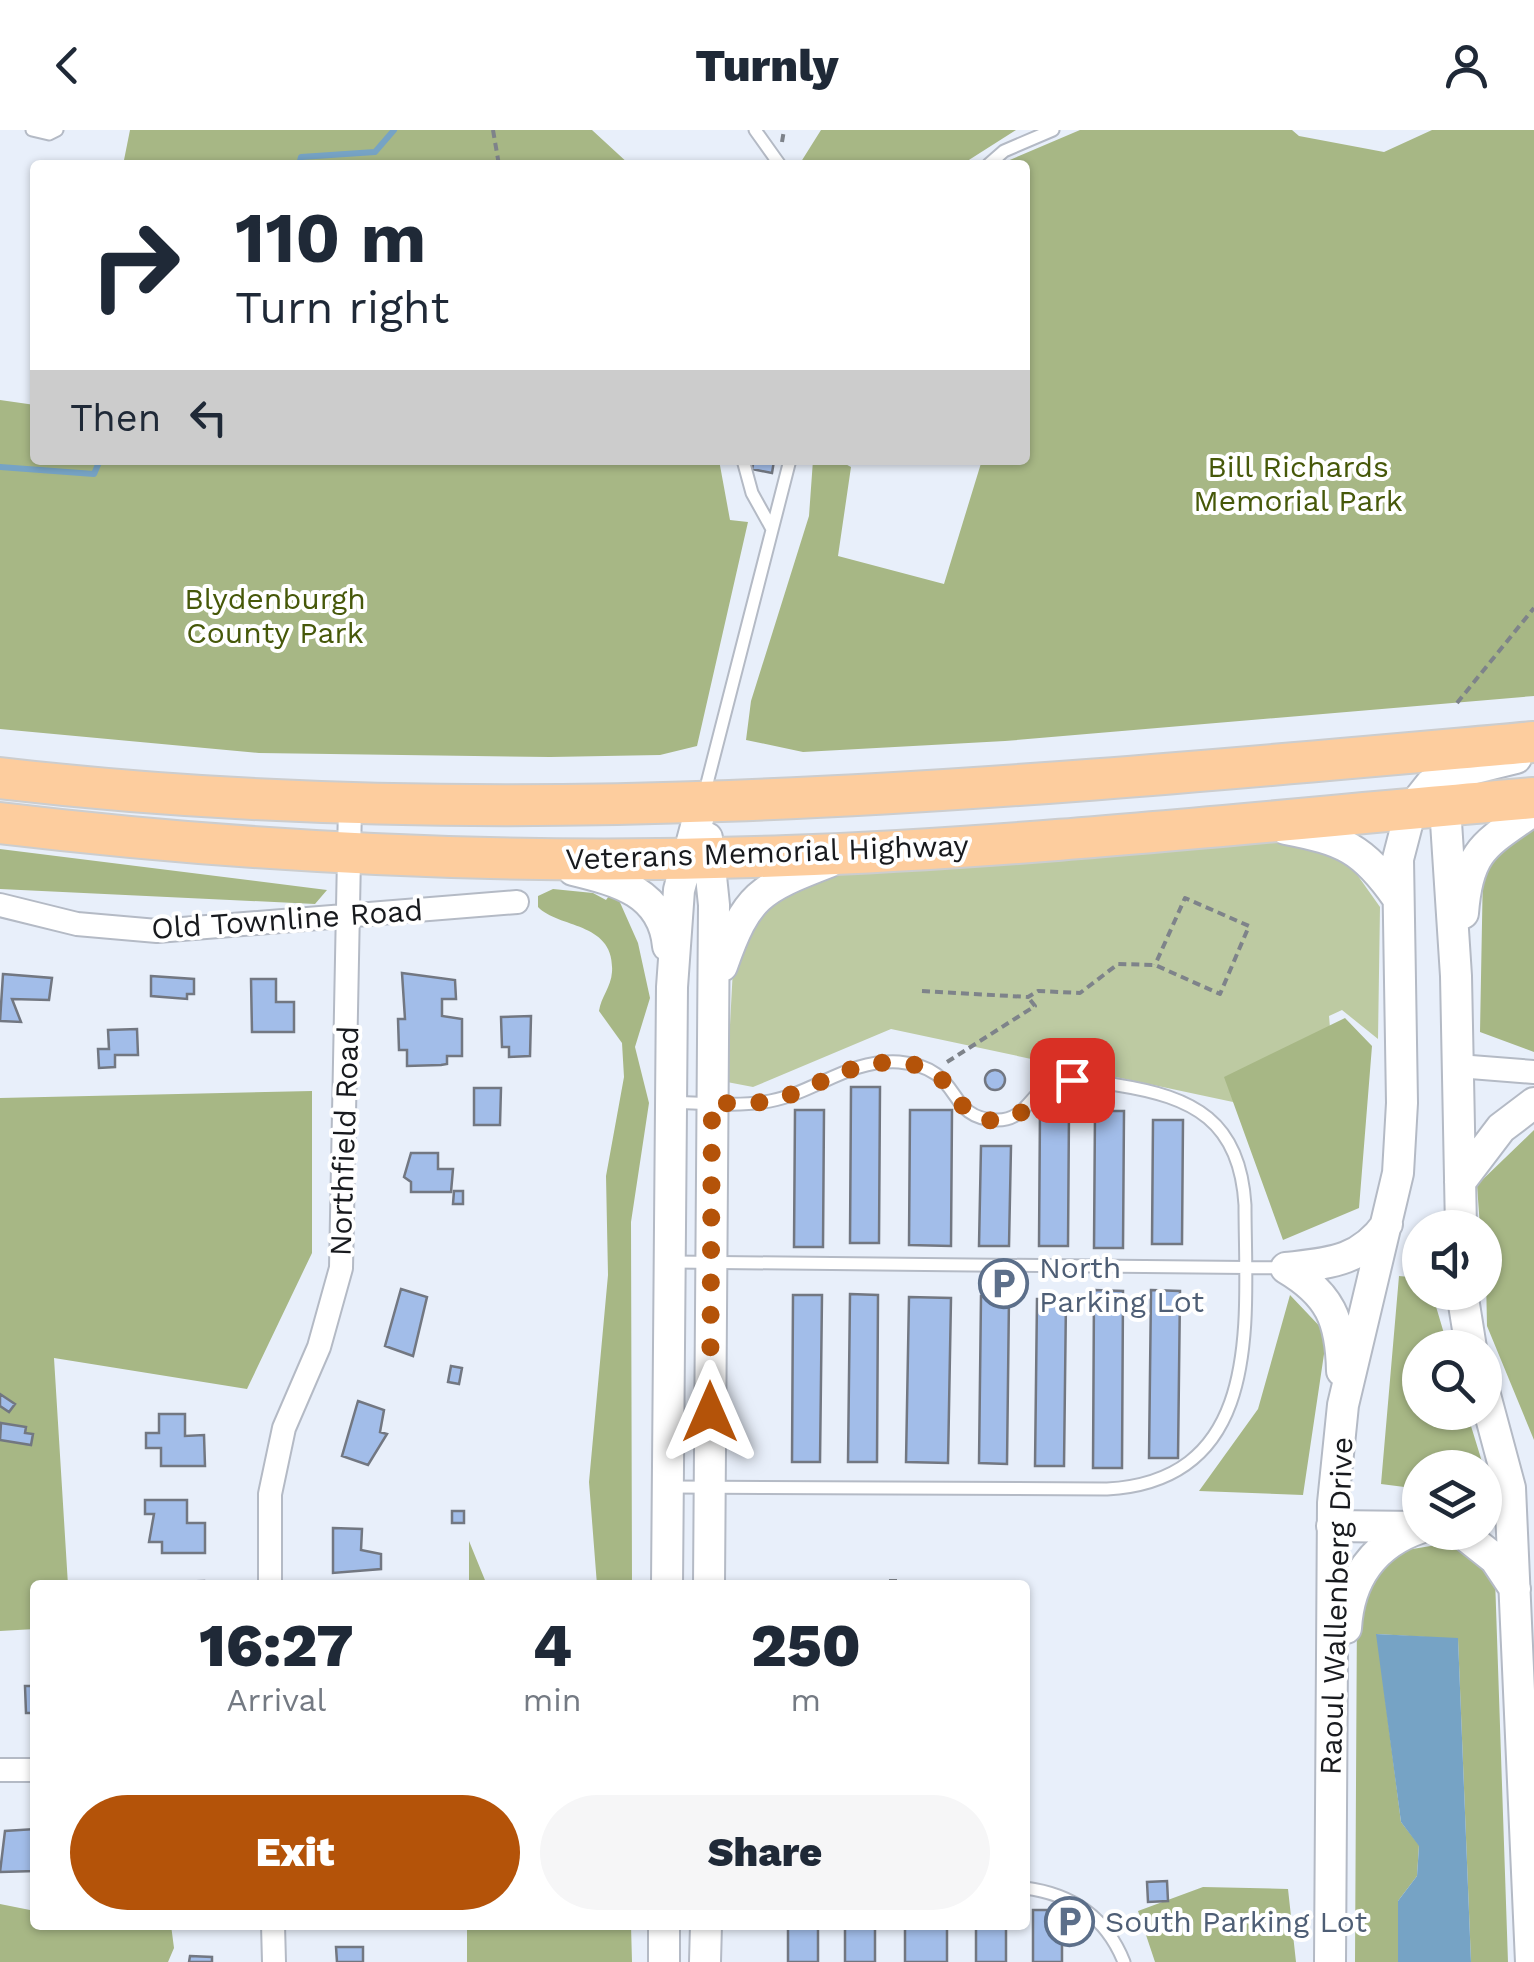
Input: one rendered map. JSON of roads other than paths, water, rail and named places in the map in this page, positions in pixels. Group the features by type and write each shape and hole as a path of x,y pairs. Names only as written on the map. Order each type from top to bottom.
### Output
{"highway":[{"name":"Veterans Memorial Highway","path":"0,778 350,804 702,804 1534,742"},
{"name":"Veterans Memorial Highway","path":"0,823 349,854 698,858 853,853 1249,822 1428,800 1534,798"}],"street":[{"path":"1394,753 1418,770 1428,800 1456,976"},
{"path":"1428,800 1447,775 1534,754"},
{"name":"Raoul Wallenberg Drive","path":"1330,1962 1332,1526 1343,1405 1390,1220 1401,1127 1398,859 1428,800"},
{"name":"Northfield Road","path":"270,1580 270,1494 284,1428 319,1347 342,1268 350,804"},
{"path":"672,987 698,858 702,804"},
{"path":"1461,1210 1456,976 1464,894 1477,855 1495,834 1534,810"},
{"path":"1249,822 1343,842 1372,864 1397,897"},
{"path":"714,988 736,927 754,900 781,881 853,853"},
{"path":"698,858 714,988 709,1580"},
{"path":"532,859 624,884 649,901 667,933 672,987 667,1580"},
{"name":"Old Townline Road","path":"0,905 78,924 157,931 517,902"},
{"path":"1458,1066 1534,1072"},
{"path":"1460,1182 1501,1128 1534,1103"},
{"path":"1286,1268 1335,1262 1358,1254 1390,1220"},
{"path":"1286,1268 1310,1282 1334,1311 1341,1344 1343,1405"},
{"path":"1494,1430 1510,1488 1530,1962"},
{"path":"1332,1526 1402,1527"},
{"path":"1330,1794 1345,1714 1346,1627 1352,1590 1376,1553 1402,1538"},
{"path":"1482,1550 1495,1560 1515,1589"},
{"path":"0,1770 30,1770"},
{"path":"274,1930 274,1962"},
{"path":"664,1930 664,1962"},
{"path":"705,1962 706,1930"}],"lane":[{"path":"32,130 49,134 57,130"},
{"path":"755,130 775,160"},
{"path":"994,160 1004,151 1053,130"},
{"path":"745,465 752,493 772,529"},
{"path":"702,804 789,465"},
{"path":"668,1486 1107,1489 1149,1481 1202,1448 1235,1400 1244,1359 1245,1267 1244,1190 1226,1136 1194,1106 1157,1092 1061,1080 1040,1092 1026,1111 994,1120 969,1112 956,1099 948,1082 934,1070 896,1062 866,1063 770,1101 671,1102"},
{"path":"670,1262 1286,1268"},
{"path":"1030,1889 1067,1898 1089,1912 1108,1931 1124,1962"}],"water":[{"path":"1376,1634 1458,1638 1471,1962 1398,1962 1398,1901 1417,1876 1419,1846 1401,1822"}],"waterway":[{"path":"300,160 375,152 394,130"},
{"path":"0,467 94,474 98,465"}],"place":[{"name":"North Parking Lot","path":"1004,1284"},
{"name":"South Parking Lot","path":"1070,1921"}],"park label":[{"name":"Bill Richards Memorial Park","path":"1298,483"},
{"name":"Blydenburgh County Park","path":"275,615"}]}
